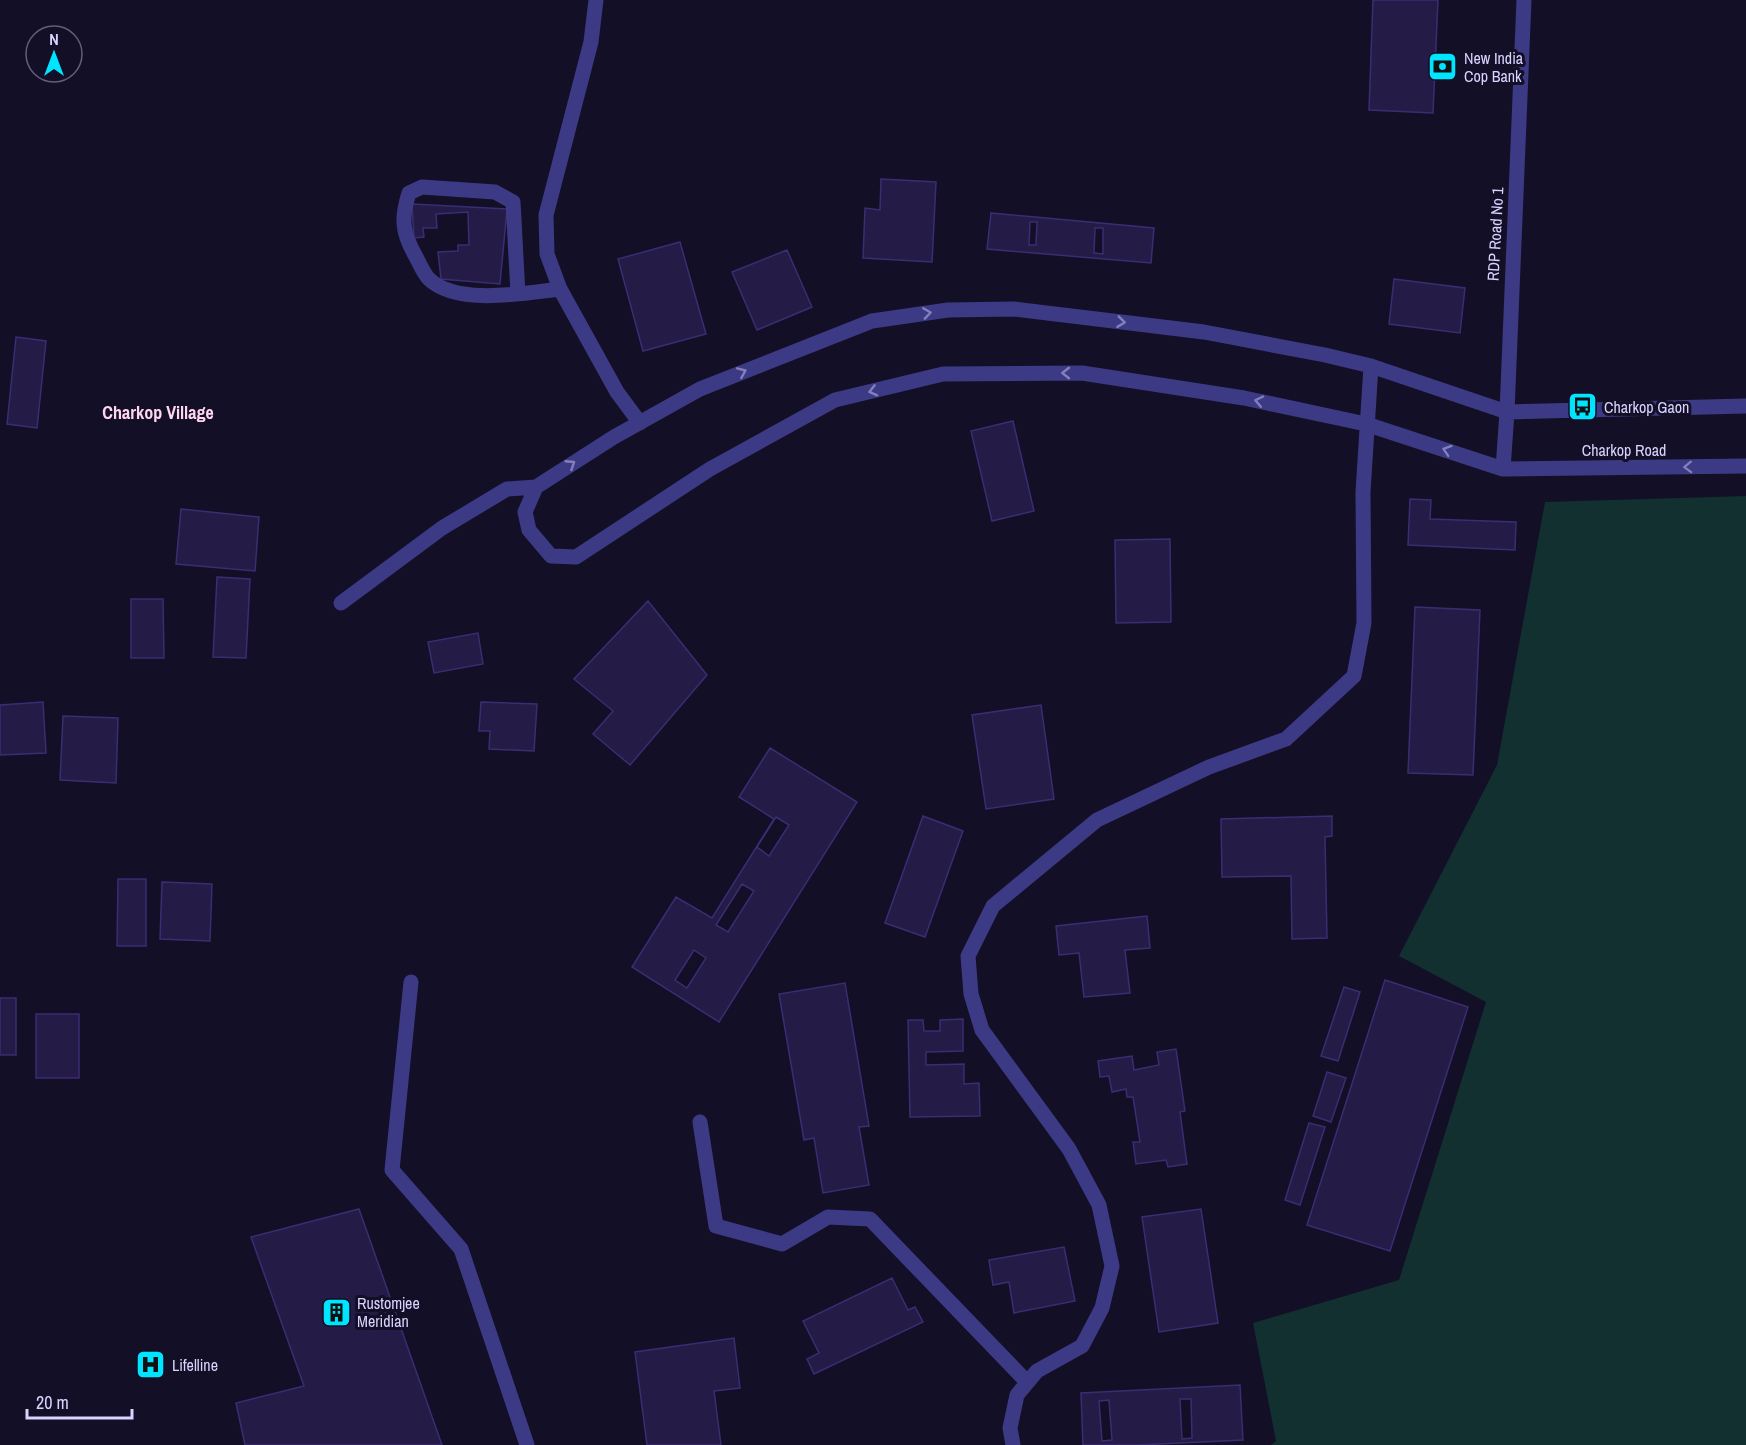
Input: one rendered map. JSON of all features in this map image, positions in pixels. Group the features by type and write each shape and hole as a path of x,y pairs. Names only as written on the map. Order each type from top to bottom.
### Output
{"street":[{"path":"596,0 591,42 546,215 547,254 560,289 616,392 640,423"},
{"name":"RDP Road No 1","path":"1503,469 1524,0"},
{"path":"518,294 513,202 495,192 422,187 409,193 403,211 407,240 428,278 446,289 469,295 518,294 560,289"},
{"path":"341,603 442,528 507,489 536,487 614,437 699,389 872,321 948,310 1014,309 1204,332 1371,366 1507,412 1746,406"},
{"path":"1013,1445 1010,1428 1017,1395 1037,1371 1082,1346 1102,1308 1112,1266 1100,1205 1069,1149 982,1030 971,994 968,956 993,906 1097,820 1209,767 1286,739 1354,676 1364,623 1363,492 1371,366"},
{"name":"Charkop Road","path":"536,487 525,512 529,530 551,556 576,557 710,469 835,400 944,374 1082,373 1244,398 1366,424 1503,469 1746,466"},
{"path":"411,982 392,1170 461,1249 527,1445"},
{"path":"699,1122 716,1226 782,1244 828,1217 870,1219 1028,1382"}],"green space":[{"path":"1746,496 1746,1445 1271,1445 1276,1441 1253,1323 1399,1280 1486,1002 1399,956 1497,765 1545,502"}],"building":[{"path":"1373,0 1438,0 1433,113 1369,110"},
{"path":"881,179 936,182 932,262 863,258 865,208 880,210"},
{"path":"412,204 507,209 500,284 441,279 438,252 458,251 458,245 469,245 468,212 436,214 437,228 423,228 424,237 414,238"},
{"path":"991,213 1154,228 1151,263 987,249","holes":["1030,222 1037,222 1036,245 1029,245","1095,228 1103,228 1103,254 1094,253"]},
{"path":"680,242 706,334 643,351 618,259"},
{"path":"787,250 812,307 757,330 732,272"},
{"path":"1394,279 1465,288 1460,333 1389,324"},
{"path":"16,337 46,341 37,428 7,424"},
{"path":"1013,421 1034,511 992,521 971,431"},
{"path":"1410,499 1431,500 1430,519 1516,522 1515,550 1408,545"},
{"path":"181,509 259,517 255,571 176,564"},
{"path":"1170,539 1171,622 1116,623 1115,540"},
{"path":"217,577 250,579 246,658 213,657"},
{"path":"131,599 163,599 164,658 131,658"},
{"path":"648,601 707,675 630,765 593,734 613,711 574,679"},
{"path":"1415,607 1480,610 1473,775 1408,773"},
{"path":"478,633 483,664 434,673 428,642"},
{"path":"43,702 46,753 0,755 0,705"},
{"path":"481,702 537,704 534,751 489,749 490,731 479,731"},
{"path":"1041,705 1054,799 986,809 972,715"},
{"path":"63,716 118,718 116,783 60,780"},
{"path":"770,748 857,802 719,1022 632,967 676,897 712,918 774,819 739,797","holes":["776,817 789,825 769,856 757,847","742,884 754,891 728,932 716,925","694,950 706,958 687,988 675,980"]},
{"path":"923,816 963,831 925,937 885,923"},
{"path":"1332,816 1332,836 1325,837 1327,938 1292,939 1291,876 1222,877 1221,819"},
{"path":"118,879 146,879 146,946 117,946"},
{"path":"162,882 212,884 210,941 160,939"},
{"path":"1147,916 1150,948 1125,950 1130,993 1084,997 1079,953 1059,955 1056,926"},
{"path":"1385,980 1468,1007 1390,1251 1307,1225"},
{"path":"845,983 869,1126 859,1127 869,1185 823,1193 814,1138 804,1140 779,994"},
{"path":"1344,987 1360,992 1338,1061 1321,1056"},
{"path":"0,998 16,998 16,1055 0,1055"},
{"path":"36,1014 79,1014 79,1078 36,1078"},
{"path":"963,1019 963,1051 926,1052 926,1065 964,1064 964,1084 979,1083 980,1116 910,1117 908,1020 923,1020 924,1031 940,1031 940,1020"},
{"path":"1176,1049 1185,1111 1180,1112 1187,1164 1168,1167 1166,1160 1136,1164 1133,1142 1140,1142 1133,1097 1127,1097 1126,1089 1112,1092 1109,1076 1100,1077 1098,1061 1132,1056 1134,1070 1159,1065 1157,1052"},
{"path":"1327,1072 1346,1078 1331,1122 1313,1116"},
{"path":"1309,1123 1325,1127 1300,1205 1285,1200"},
{"name":"Rustomjee Meridian","path":"359,1209 442,1445 245,1445 236,1403 304,1386 251,1237"},
{"path":"1201,1209 1218,1323 1159,1332 1142,1217"},
{"path":"1064,1247 1075,1301 1014,1313 1009,1282 993,1285 989,1260"},
{"path":"892,1278 908,1310 915,1307 923,1322 814,1374 807,1359 819,1353 803,1321"},
{"path":"734,1338 740,1388 714,1391 721,1445 647,1445 635,1352"},
{"path":"1240,1385 1243,1440 1083,1445 1081,1393","holes":["1180,1399 1191,1399 1192,1438 1182,1439","1109,1400 1112,1440 1102,1441 1099,1401"]}],"place":[{"name":"New India Cop Bank","path":"1443,67"},
{"name":"Charkop Gaon","path":"1583,407"},
{"name":"Rustomjee Meridian","path":"336,1312"},
{"name":"Lifelline","path":"151,1365"}],"district":[{"name":"Charkop Village","path":"158,412"}]}
